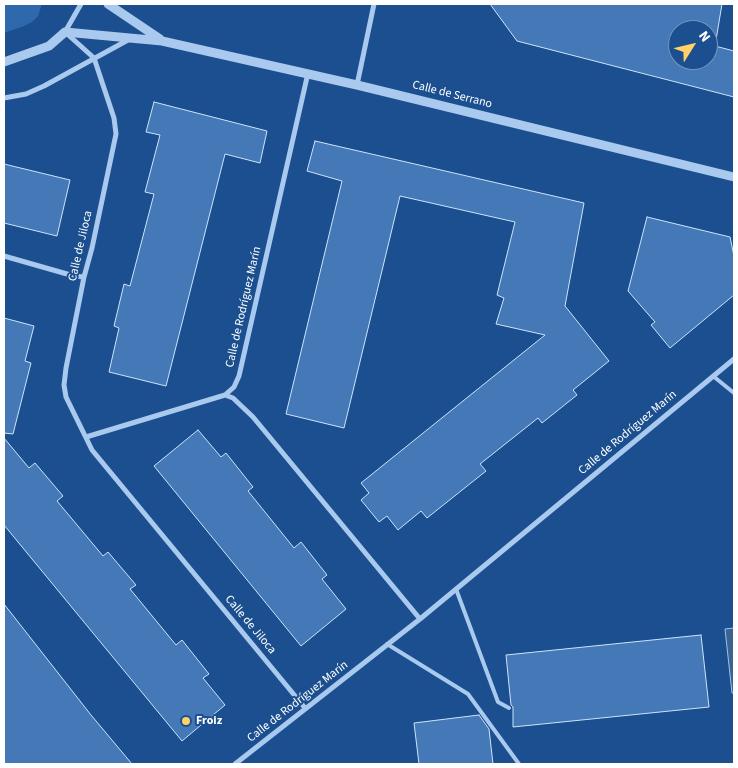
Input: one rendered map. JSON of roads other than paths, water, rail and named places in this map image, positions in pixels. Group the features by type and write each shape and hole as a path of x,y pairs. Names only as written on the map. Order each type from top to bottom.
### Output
{"street":[{"path":"4,62 49,46 65,32 81,4"},
{"name":"Calle de Serrano","path":"108,4 162,41"},
{"path":"357,85 374,4"},
{"name":"Calle de Serrano","path":"65,32 162,41 357,85 734,176"},
{"name":"Calle de Jiloca","path":"65,32 94,58 114,118 116,134 92,248 84,276 64,385 66,397 92,450 305,708"},
{"path":"4,98 26,94 44,86 133,38"},
{"name":"Calle de Rodríguez Marín","path":"225,395 234,387 239,376 308,74"},
{"path":"4,256 74,276 84,276"},
{"name":"Calle de Rodríguez Marín","path":"235,764 456,589 734,359"},
{"path":"86,437 225,395 233,398 253,417 420,618"}],"lane":[{"path":"713,376 734,393"},
{"path":"456,589 498,702 510,708"},
{"path":"388,644 468,694 519,764"}],"place":[{"name":"Froiz","path":"186,721"}]}
